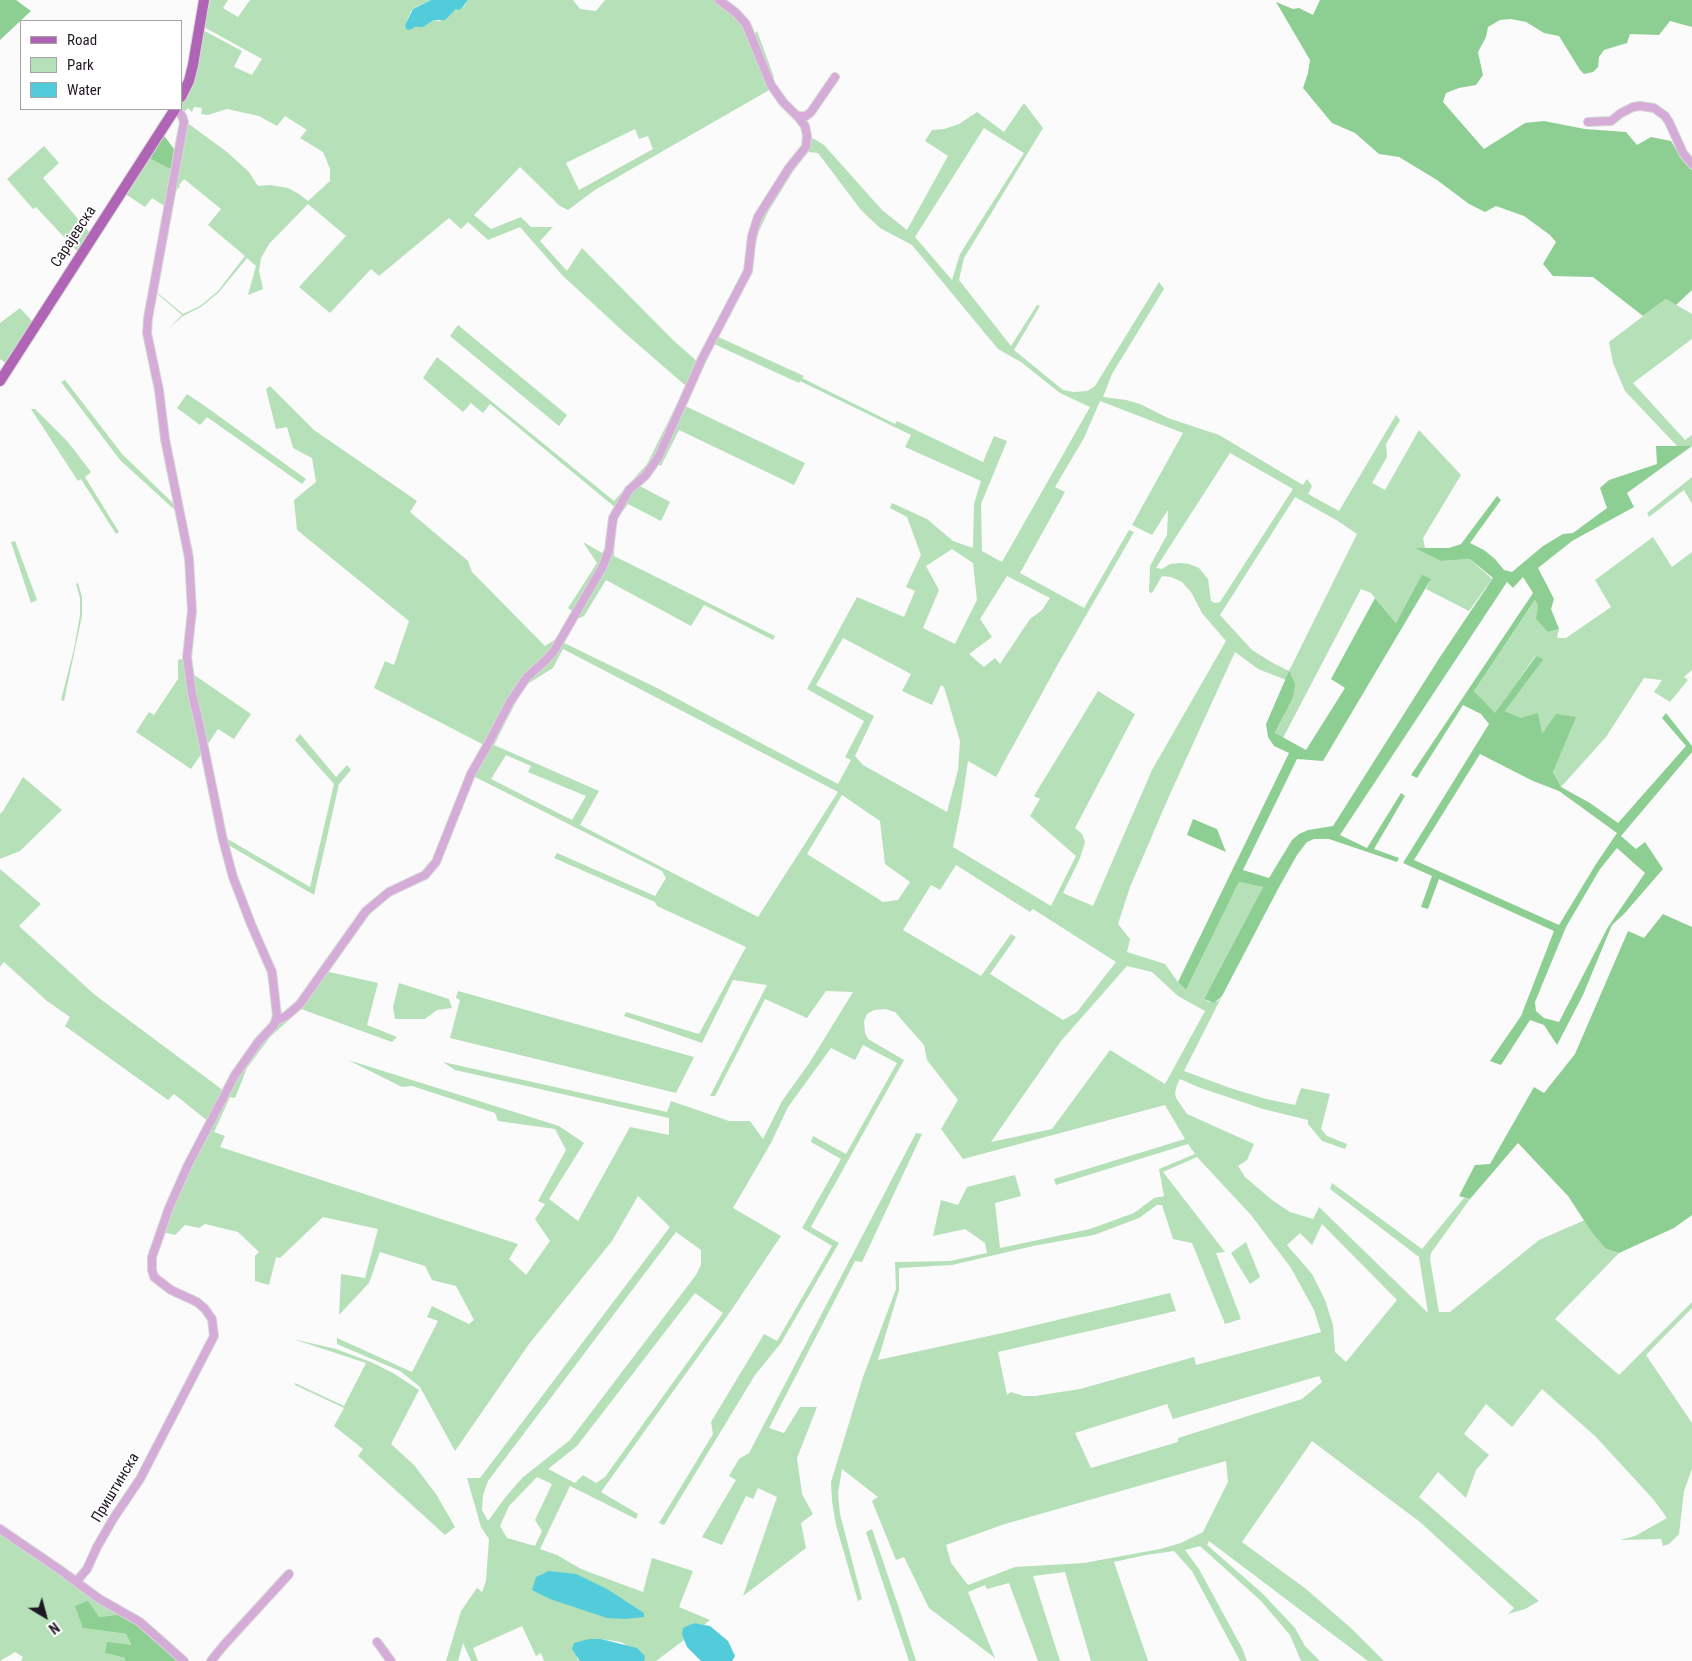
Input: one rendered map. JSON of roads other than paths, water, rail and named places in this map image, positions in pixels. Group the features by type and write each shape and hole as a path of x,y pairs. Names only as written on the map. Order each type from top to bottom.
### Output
{"main road":[{"path":"182,95 189,81 193,65 204,0"},
{"name":"Сарајевска","path":"0,381 174,110"}],"street":[{"path":"276,1021 286,1016 300,1004 366,911 390,892 425,876 436,862 471,774 504,713 522,683 531,672 550,656 561,640 572,616 590,589 606,559 613,518 629,490 646,475 659,456 706,351 748,270 752,236 758,217 789,168 806,146 805,126 771,86 746,24 735,12 719,0"},
{"path":"797,116 806,116 811,112 835,77"},
{"path":"1588,122 1611,121 1633,106 1654,108 1665,116 1683,153 1692,164"},
{"name":"Сарајевска","path":"176,110 182,116 184,122 148,318 147,333 159,390 165,439 189,558 192,611 187,657 192,694 222,840 255,933 272,972 277,1009 276,1021"},
{"name":"Приштинска","path":"76,1582 86,1569 97,1547 140,1479 212,1342 215,1330 209,1314 201,1305 171,1290 158,1281 152,1270 152,1257 178,1183 234,1075 276,1021"},
{"path":"0,1528 98,1598 140,1622 184,1661"},
{"path":"211,1661 289,1574"},
{"path":"377,1642 391,1661"}],"water":[{"path":"431,0 468,0 462,8 456,9 445,20 434,20 423,27 406,29 405,25 413,9"},
{"path":"549,1571 576,1574 607,1589 644,1613 644,1617 607,1618 550,1599 532,1590 536,1577"},
{"path":"694,1623 710,1626 728,1641 735,1656 732,1661 701,1661 687,1647 682,1635 683,1628"},
{"path":"589,1639 601,1639 637,1648 645,1656 644,1661 580,1661 572,1649 574,1643"}]}
